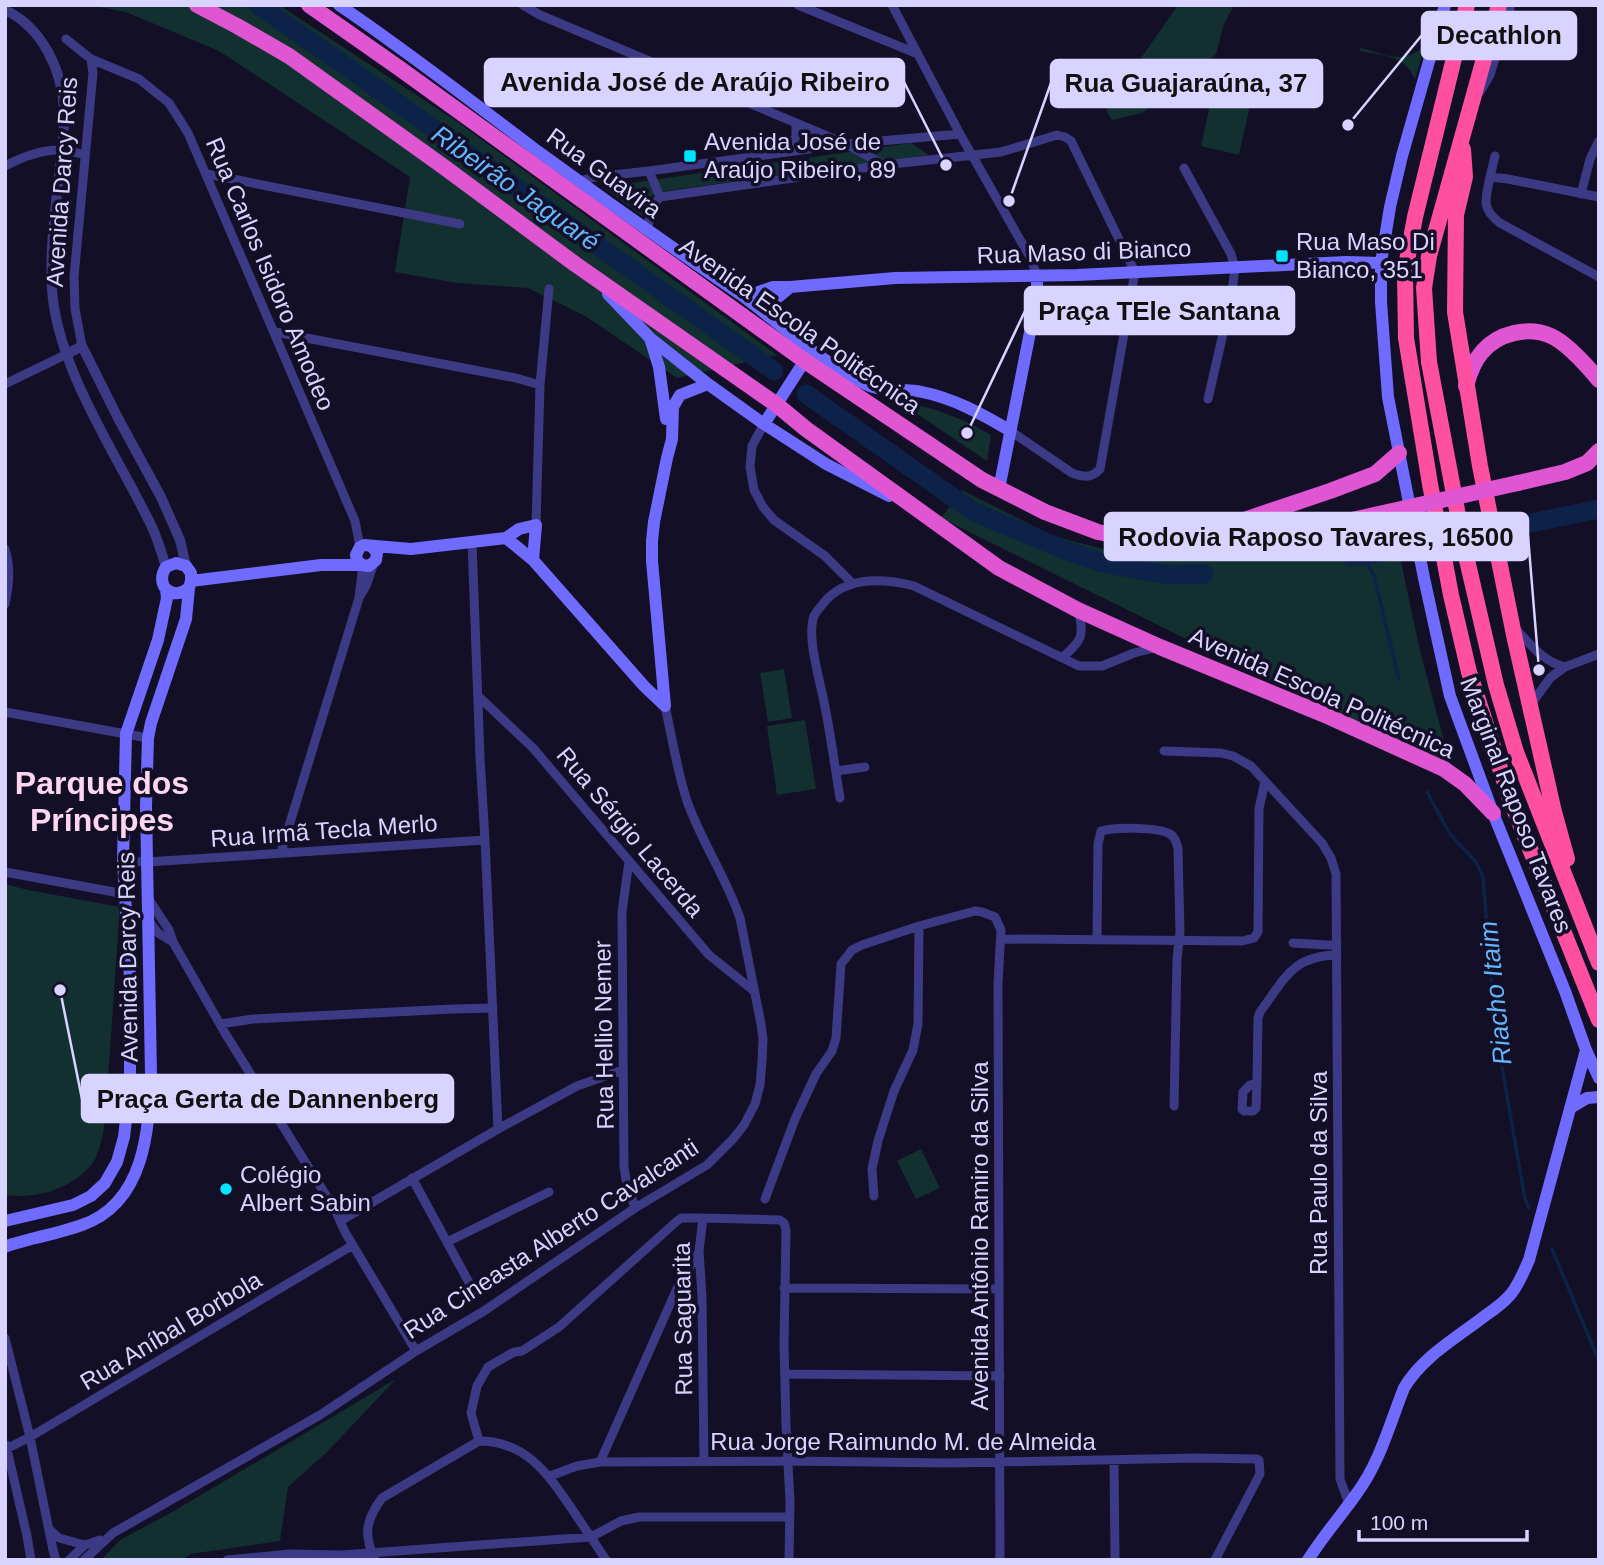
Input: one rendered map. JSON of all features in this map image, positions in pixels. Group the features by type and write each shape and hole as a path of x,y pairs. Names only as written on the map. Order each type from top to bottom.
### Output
{"highway":[{"name":"Avenida Escola Politécnica","path":"197,5 289,56 575,264 779,400 806,429 999,568 1078,610 1325,715 1444,769 1465,784 1493,813"},
{"name":"Avenida Escola Politécnica","path":"309,5 685,265 804,362 982,480 1045,512 1098,532 1193,546 1279,537 1565,472 1587,463 1599,451"},
{"path":"1467,5 1415,217 1405,272 1406,338 1432,496 1469,672 1510,799 1599,1020"},
{"path":"1499,5 1437,223 1424,288 1429,362 1464,547 1496,685 1516,752 1599,963"},
{"path":"1463,135 1465,177 1456,215 1455,312 1466,386 1530,706 1554,812 1589,939"},
{"path":"1466,386 1480,353 1497,338 1515,332 1534,331 1552,336 1582,360 1599,380"},
{"path":"1098,532 1129,527 1186,531 1238,522 1375,474 1399,453"}],"main road":[{"name":"Rua Guavira","path":"339,5 648,230 685,265 744,297 768,316 804,362 824,359 866,385 898,391 921,391 944,398 1009,430"},
{"name":"Marginal Raposo Tavares","path":"1445,5 1402,156 1381,263 1384,362 1388,397 1450,696 1493,813 1599,1078"},
{"name":"Rua Maso di Bianco","path":"744,297 773,288 895,278 1037,276 1346,262 1381,263"},
{"name":"Avenida Escola Politécnica","path":"575,264 619,304 649,338 741,408 826,464 918,511"},
{"path":"999,489 1037,297 1037,276"},
{"path":"768,316 772,302 790,287"},
{"name":"Rua Cineasta Alberto Cavalcanti","path":"649,338 659,367 666,418 664,439 667,458"},
{"path":"764,424 804,362"},
{"name":"Rua Cineasta Alberto Cavalcanti","path":"665,706 652,541 657,502 672,439 673,407 680,395 708,384"},
{"path":"741,408 761,409 779,400"},
{"path":"321,565 363,548 411,549 506,538 519,530 536,525 533,560"},
{"path":"506,538 533,560 644,686 665,706"},
{"path":"363,548 377,553 368,563"},
{"path":"363,548 356,559 368,563"},
{"path":"190,584 321,565 368,563 411,549"},
{"path":"176,563 186,566 191,573 190,584 184,592 171,592 166,589 162,578 166,567 176,563"},
{"name":"Avenida Darcy Reis","path":"5,1247 86,1224 104,1214 123,1196 135,1176 146,1143 151,1074 146,806 148,738 186,619 190,584"},
{"name":"Avenida Darcy Reis","path":"8,1218 73,1205 91,1196 105,1183 117,1161 124,1137 130,1086 130,979 123,862 126,734 158,640 167,598 166,589"},
{"path":"125,894 148,898"},
{"path":"1308,1560 1358,1492 1377,1459 1409,1380 1433,1356 1496,1308 1517,1285 1529,1260 1586,1050"},
{"path":"1570,1108 1587,1098 1599,1097"}],"street":[{"path":"523,5 540,15 846,144 884,165"},
{"path":"798,5 918,54"},
{"path":"892,5 960,134 1031,259 1037,276"},
{"path":"1472,106 1490,75 1511,5"},
{"name":"Avenida Darcy Reis","path":"5,10 27,22 49,51 60,84 64,110 52,290 57,321 88,405 153,530 166,567"},
{"name":"Avenida Darcy Reis","path":"66,40 90,59 93,73 74,277 75,309 82,346 161,497 180,540 186,566"},
{"name":"Rua Carlos Isidoro Amodeo","path":"90,59 138,79 169,103 188,133 355,521 363,548"},
{"path":"789,152 796,136 796,124"},
{"path":"579,181 846,144 960,134"},
{"path":"648,230 649,214 660,197 884,165 1001,152 1057,135 1071,141 1135,272"},
{"path":"1581,194 1590,159 1599,141"},
{"path":"5,166 22,157 45,152 62,150 85,155"},
{"path":"1495,156 1486,199 1490,216 1599,277"},
{"path":"1184,169 1231,254 1235,268 1231,299 1208,399"},
{"path":"649,171 660,197"},
{"path":"207,174 460,224"},
{"path":"1490,177 1599,197"},
{"name":"Rua Guavira","path":"1009,430 1072,472 1087,478 1100,469 1135,272"},
{"path":"536,525 540,385 549,289"},
{"path":"275,332 516,377 540,385"},
{"path":"5,384 82,346"},
{"path":"88,405 100,402 113,408"},
{"path":"764,424 752,446 750,467 754,490 763,507 774,520 825,556 853,584 833,594 821,605 814,615 812,629 813,651 840,798"},
{"path":"472,542 498,1129"},
{"path":"5,549 10,564 5,604"},
{"path":"281,852 368,563"},
{"name":"Avenida Escola Politécnica","path":"853,584 891,580 914,586 1080,666 1102,666 1134,653 1160,647"},
{"path":"1062,658 1080,639 1082,623 1078,610"},
{"path":"1512,624 1544,659 1565,667"},
{"path":"1530,706 1551,677 1565,667 1599,654"},
{"name":"Rua Sérgio Lacerda","path":"478,696 533,748 709,955 754,991"},
{"name":"Rua Cineasta Alberto Cavalcanti","path":"69,1560 85,1545 105,1539 320,1415 416,1350 484,1311 635,1208 707,1165 744,1125 755,1104 760,1085 763,1039 754,991 740,918 687,800 665,706"},
{"path":"5,712 148,738"},
{"path":"1001,939 1242,942 1254,939 1258,932 1259,809 1265,781 1251,766 1233,756 1221,753 1164,751"},
{"path":"836,771 865,767"},
{"name":"Rua Paulo da Silva","path":"1265,781 1322,843 1331,858 1335,874 1340,1479 1349,1504"},
{"path":"1097,940 1101,831 1128,828 1171,835 1177,842 1180,932 1175,1012 1174,1106"},
{"name":"Rua Irmã Tecla Merlo","path":"123,862 485,839"},
{"name":"Rua Hellio Nemer","path":"629,861 622,912 624,1167 635,1208"},
{"path":"5,873 125,894"},
{"path":"148,898 169,930 173,942 220,1024 416,1350"},
{"name":"Avenida Antônio Ramiro da Silva","path":"919,926 975,911 992,915 1001,930 998,983 1000,1560"},
{"path":"148,920 158,933 173,942"},
{"path":"765,1199 795,1119 816,1074 832,1051 838,1025 841,964 852,950 862,945 919,926 918,1024 913,1050 894,1091 878,1141 872,1169 874,1196"},
{"path":"1293,943 1337,944"},
{"path":"1257,1083 1260,1012 1286,976 1301,962 1312,957 1337,955"},
{"path":"220,1024 253,1019 493,1008"},
{"path":"340,1221 578,1086 623,1070"},
{"path":"412,1178 472,1288"},
{"path":"447,1242 549,1192"},
{"name":"Rua Saguarita","path":"703,1218 699,1251 704,1462"},
{"path":"479,1441 471,1413 477,1386 488,1367 514,1352 522,1351 559,1327 677,1220 780,1220 786,1230 784,1288 789,1560"},
{"name":"Rua Aníbal Borbola","path":"6,1446 30,1437 354,1245"},
{"path":"600,1462 679,1284 699,1251"},
{"path":"784,1288 999,1289"},
{"path":"5,1338 30,1437 56,1560"},
{"path":"785,1374 1000,1376"},
{"path":"373,1556 368,1524 372,1512 382,1498 479,1441 494,1441 527,1456 550,1476 606,1560"},
{"path":"6,1446 31,1560"},
{"name":"Rua Jorge Raimundo M. de Almeida","path":"550,1476 577,1466 600,1462 1000,1462 1196,1458 1259,1460 1260,1474 1215,1560"},
{"path":"1114,1460 1115,1560"},
{"path":"227,1560 290,1554 373,1556 591,1537 621,1521 639,1517 790,1517"},
{"path":"49,1530 59,1538 85,1545"},
{"path":"27,1536 38,1560"},
{"name":"Rua Cineasta Alberto Cavalcanti","path":"84,1560 105,1539"}],"green space":[{"path":"89,5 279,5 459,123 777,355 677,378 585,316 528,288 457,283 395,272 410,177 219,51 126,12"},
{"path":"1178,5 1234,5 1224,24 1216,54 1191,78 1142,113 1112,120 1107,112 1109,95 1132,71"},
{"path":"1425,45 1415,80 1406,65 1399,61 1359,51 1360,48 1402,57"},
{"path":"1216,78 1254,87 1239,155 1201,146"},
{"path":"911,143 929,155 657,192 649,198 642,216 603,187"},
{"path":"901,403 948,414 991,435 987,461"},
{"path":"962,490 1053,536 1138,558 1233,560 1396,538 1420,651 1452,770 941,518"},
{"path":"784,669 792,718 768,722 760,673"},
{"path":"805,720 816,789 777,795 767,726"},
{"path":"5,884 120,907 106,1112 99,1150 88,1169 68,1184 43,1193 17,1196 5,1195"},
{"path":"921,1149 940,1188 916,1199 897,1161"},
{"path":"396,1379 328,1451 288,1487 280,1541 190,1554 182,1560 101,1560 120,1540 174,1511"}],"waterway":[{"name":"Ribeirão Jaguaré","path":"258,5 774,371"},
{"name":"Ribeirão Jaguaré","path":"806,394 974,512 1102,563 1167,575 1204,574"},
{"name":"Ribeirão Jaguaré","path":"1531,523 1599,509"},
{"name":"Ribeirão Jaguaré","path":"1351,557 1390,551"},
{"name":"Riacho Itaim","path":"1351,557 1368,565 1374,576 1399,679"},
{"name":"Riacho Itaim","path":"1427,792 1450,834 1476,862 1483,877 1492,991 1502,1067 1525,1199 1529,1208"},
{"name":"Riacho Itaim","path":"1552,1249 1599,1361"}],"place":[{"name":"Decathlon","path":"1348,125"},
{"name":"Avenida José de Araújo Ribeiro, 89","path":"690,156"},
{"name":"Avenida José de Araújo Ribeiro","path":"946,165"},
{"name":"Rua Guajaraúna, 37","path":"1009,201"},
{"name":"Rua Maso Di Bianco, 351","path":"1282,256"},
{"name":"Praça TEle Santana","path":"967,433"},
{"name":"Rodovia Raposo Tavares, 16500","path":"1539,670"},
{"name":"Praça Gerta de Dannenberg","path":"60,990"},
{"name":"Colégio Albert Sabin","path":"226,1189"}],"district":[{"name":"Parque dos Príncipes","path":"102,802"}]}
